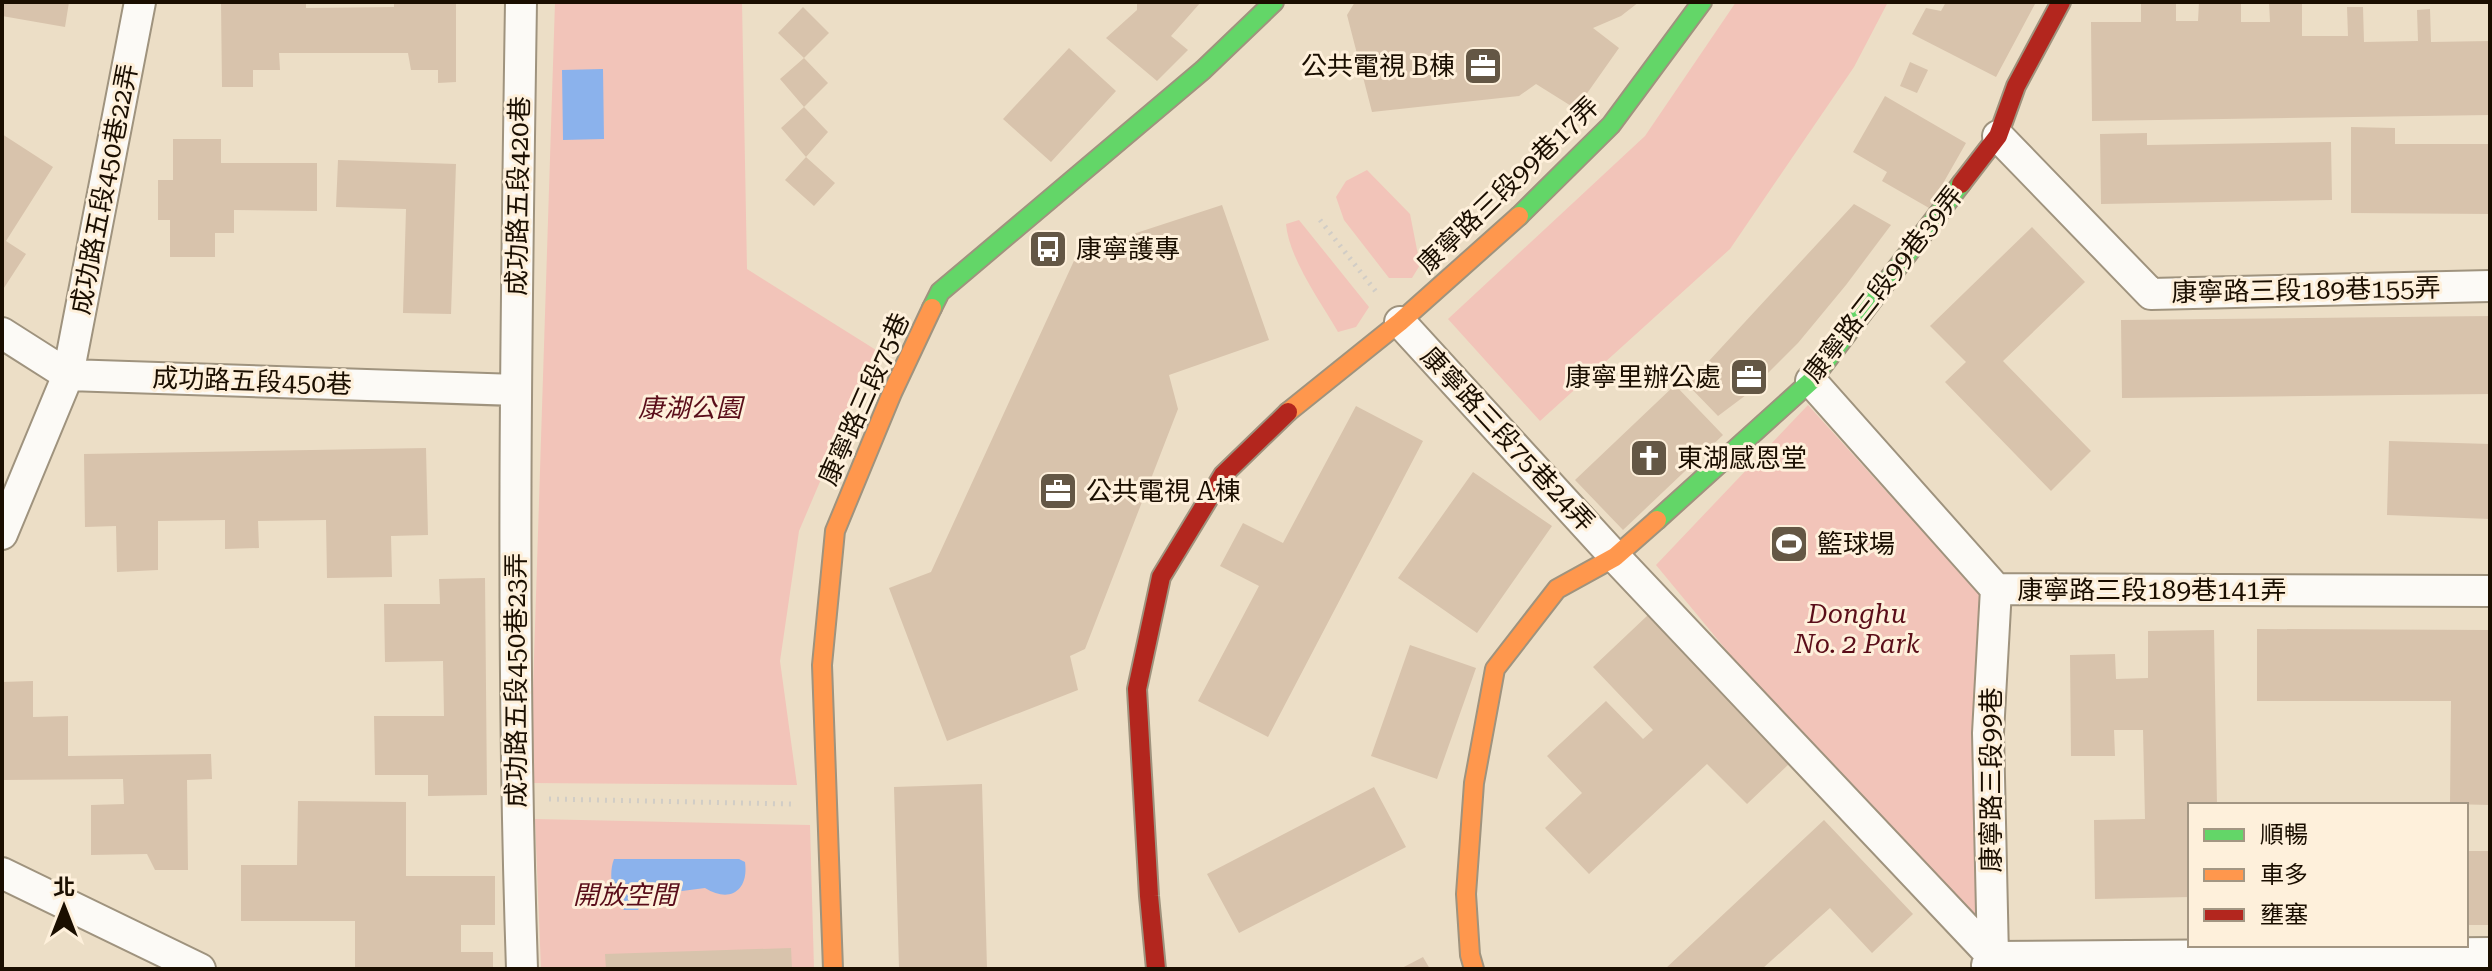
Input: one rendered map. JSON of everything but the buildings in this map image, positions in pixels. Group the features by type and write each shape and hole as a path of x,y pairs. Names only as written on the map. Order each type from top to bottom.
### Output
{"street":[{"name":"成功路五段450巷22弄","path":"2,534 68,375 140,2"},
{"name":"成功路五段420巷","path":"514,390 521,2"},
{"name":"康寧路三段75巷","path":"833,969 822,665 835,531 892,393 940,292 1203,70 1274,2"},
{"name":"康寧路三段99巷17弄","path":"1156,969 1137,689 1161,577 1223,475 1301,400 1400,322 1507,228 1611,125 1702,2"},
{"name":"康寧路三段99巷39弄","path":"1474,969 1470,955 1466,894 1474,783 1495,669 1557,589 1615,557 1811,381 1998,136 2016,86 2061,2"},
{"name":"康寧路三段189巷155弄","path":"1998,136 2151,294 2490,286"},
{"name":"康寧路三段75巷24弄","path":"1400,322 1615,557"},
{"path":"2,333 68,375"},
{"name":"成功路五段450巷","path":"68,375 514,390"},
{"name":"康寧路三段189巷141弄","path":"1811,381 1996,589 2490,591"},
{"name":"成功路五段450巷23弄","path":"514,390 516,799 522,969"},
{"path":"1615,557 1989,963 2490,953"},
{"name":"康寧路三段99巷","path":"1989,963 1988,733 1996,589"},
{"path":"2,873 200,969"}],"path":[{"path":"1320,220 1400,322"},
{"path":"516,799 826,805"}],"green space":[{"name":"康湖公園","path":"555,2 742,2 747,269 876,350 799,531 780,661 797,785 530,783"},
{"path":"1736,2 1888,2 1854,67 1730,249 1540,421 1448,319 1645,136"},
{"path":"1367,170 1410,214 1420,265 1412,278 1389,278 1344,220 1336,197 1346,181"},
{"path":"1299,220 1369,307 1356,327 1338,332 1307,280 1293,251 1286,224"},
{"name":"Donghu No. 2 Park","path":"1808,405 1982,597 1979,923 1960,933 1656,565"},
{"name":"開放空間","path":"535,819 810,825 814,969 541,969"}],"water":[{"path":"603,69 604,139 563,140 562,70"},
{"path":"614,859 739,859 745,862 744,881 736,892 729,894 705,888 682,891 656,887 647,893 638,910 624,910 612,886"}],"traffic: fast":[{"path":"932,308 940,292 1203,70 1274,2"},
{"path":"1519,216 1611,125 1702,2"},
{"path":"1657,520 1811,381 1961,184"}],"traffic: slow":[{"path":"1288,412 1400,322 1519,216"},
{"path":"833,969 822,665 835,531 892,393 932,308"},
{"path":"1474,969 1470,955 1466,894 1474,783 1495,669 1557,589 1615,557 1657,520"}],"traffic: jam":[{"path":"1961,184 1998,136 2016,86 2061,2"},
{"path":"1156,969 1137,689 1161,577 1223,475 1288,412"}],"place":[{"name":"公共電視 B棟","path":"1483,66"},
{"name":"康寧護專","path":"1048,249"},
{"name":"康寧里辦公處","path":"1749,377"},
{"name":"東湖感恩堂","path":"1649,458"},
{"name":"公共電視 A棟","path":"1058,491"},
{"name":"籃球場","path":"1789,544"}]}
